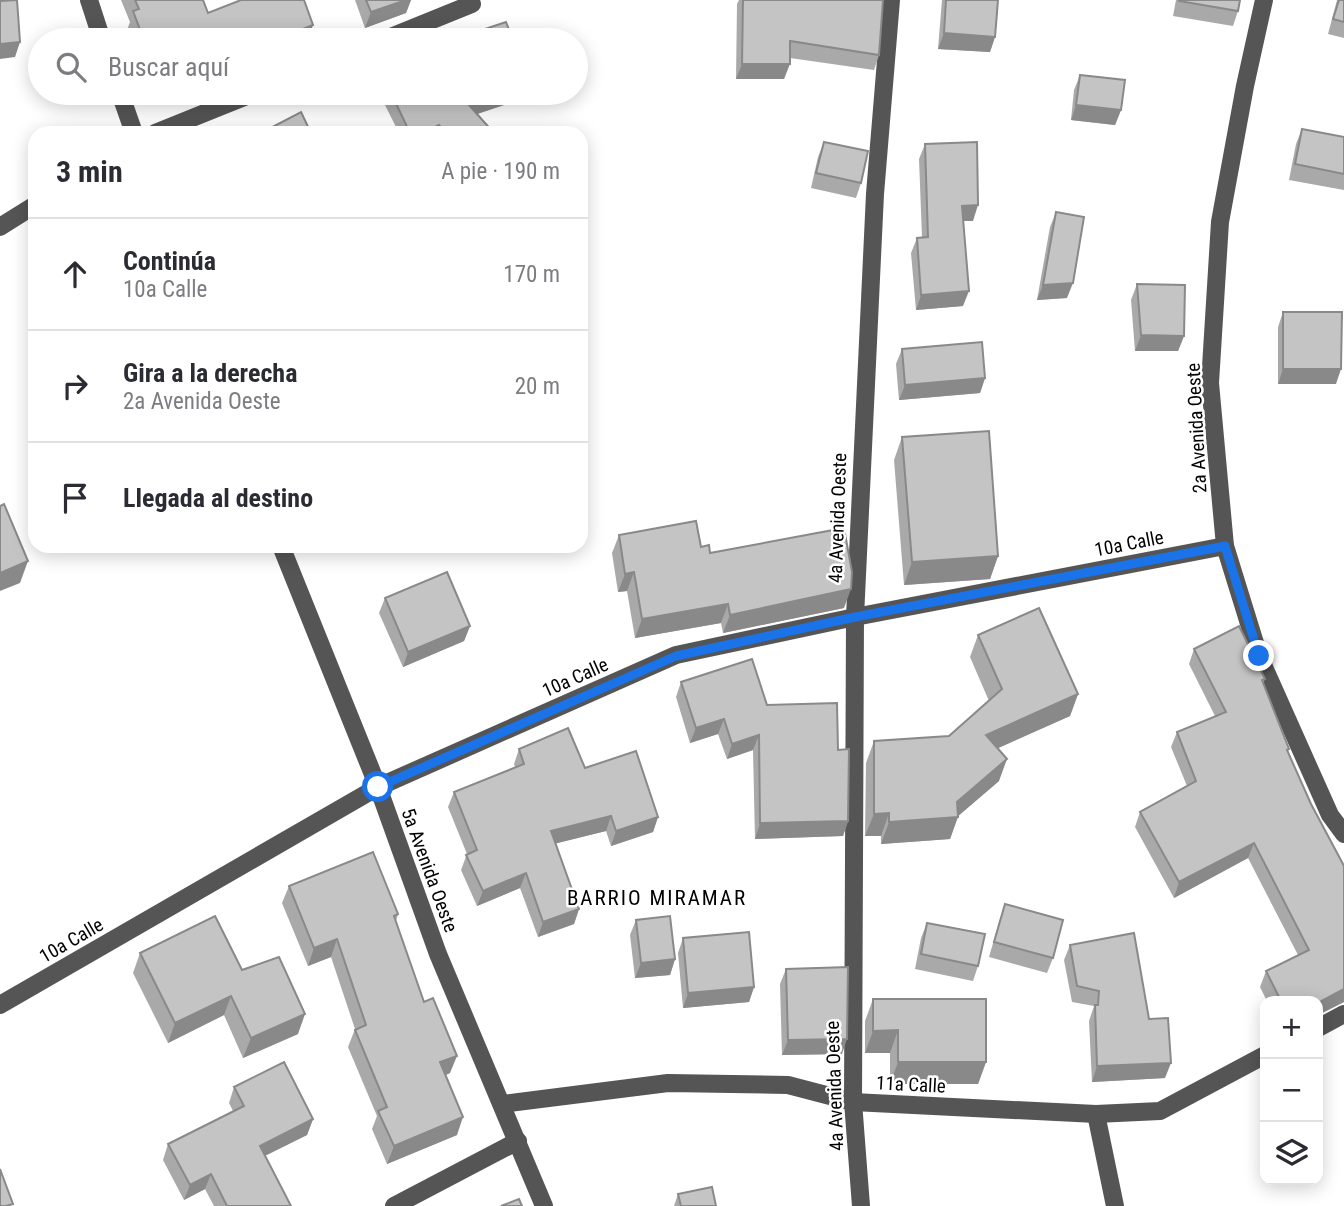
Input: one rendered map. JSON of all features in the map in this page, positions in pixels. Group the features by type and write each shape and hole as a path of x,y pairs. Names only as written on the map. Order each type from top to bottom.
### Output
{"street":[{"path":"89,0 99,28"},
{"name":"4a Avenida Oeste","path":"861,1206 853,1102 855,617 875,194 891,0"},
{"name":"2a Avenida Oeste","path":"1264,0 1220,222 1210,383 1225,546 1259,656 1330,815 1344,834"},
{"path":"413,28 472,4"},
{"path":"124,105 132,126"},
{"path":"172,126 224,105"},
{"path":"0,227 28,209"},
{"name":"10a Calle","path":"0,1005 378,787 676,656 855,617 1225,546"},
{"name":"5a Avenida Oeste","path":"284,553 378,787 438,954 544,1206"},
{"path":"1323,1025 1344,1014"},
{"name":"11a Calle","path":"502,1104 668,1083 788,1085 853,1102 1096,1114 1160,1111 1260,1058"},
{"path":"1096,1114 1115,1206"},
{"path":"394,1206 518,1141"}],"building":[{"path":"17,0 20,42 0,44 0,1"},
{"path":"135,0 203,0 208,13 241,0 304,0 313,25 305,28 139,28 133,11 139,9"},
{"path":"366,0 406,0 371,12"},
{"path":"743,0 883,0 879,55 790,41 790,64 742,64"},
{"path":"946,0 998,0 995,37 944,33"},
{"path":"1179,0 1240,0 1238,11"},
{"path":"1339,0 1344,0 1344,22 1333,19"},
{"path":"506,22 508,28 488,28"},
{"path":"1080,75 1125,80 1121,110 1076,105"},
{"path":"397,105 469,105 488,126 439,125 407,126"},
{"path":"301,112 308,126 274,126"},
{"path":"1302,129 1344,137 1344,174 1295,164"},
{"path":"824,142 868,151 861,183 816,173"},
{"path":"977,142 978,205 962,206 969,291 921,295 917,238 928,237 925,144"},
{"path":"1056,212 1084,217 1073,283 1043,285"},
{"path":"1137,284 1185,285 1184,336 1141,335"},
{"path":"1283,312 1342,312 1341,369 1283,369"},
{"path":"982,342 985,378 905,385 902,349"},
{"path":"989,431 998,556 912,562 902,437"},
{"path":"4,504 28,561 0,573 0,506"},
{"path":"696,521 701,547 709,545 710,553 844,528 852,572 851,589 730,615 728,604 642,619 634,572 625,574 619,535"},
{"path":"447,572 470,626 408,652 385,598"},
{"path":"1039,608 1078,694 986,735 1007,759 957,802 958,817 889,822 889,813 874,814 874,741 949,736 1002,689 978,635"},
{"path":"1239,626 1265,679 1262,680 1289,749 1287,750 1311,804 1344,866 1344,989 1323,1000 1323,996 1278,996 1266,971 1309,950 1254,843 1179,882 1140,812 1196,781 1177,732 1226,712 1194,649"},
{"path":"752,659 767,705 837,703 838,750 849,749 848,821 760,823 759,735 732,744 724,719 696,728 681,682"},
{"path":"568,728 585,768 636,751 658,817 616,831 611,816 551,831 579,909 543,922 526,873 483,891 466,855 477,850 454,792 524,764 519,749"},
{"path":"373,852 398,914 394,916 424,1002 433,998 457,1056 440,1062 463,1117 394,1146 378,1111 387,1107 355,1030 366,1025 337,939 314,948 289,886"},
{"path":"1005,904 1063,920 1053,958 994,942"},
{"path":"215,916 242,970 279,957 305,1014 251,1038 231,996 175,1023 140,953"},
{"path":"670,916 675,959 641,963 636,920"},
{"path":"927,923 985,934 978,966 921,954"},
{"path":"749,932 754,987 688,993 683,938"},
{"path":"1134,933 1149,1019 1168,1018 1171,1063 1097,1066 1095,1005 1098,1005 1099,991 1077,986 1070,945"},
{"path":"848,967 847,1039 788,1040 786,969"},
{"path":"873,999 986,999 986,1062 898,1062 898,1030 873,1031"},
{"path":"284,1062 313,1119 260,1146 291,1206 227,1206 211,1174 190,1185 168,1144 244,1106 234,1087"},
{"path":"0,1169 13,1204 6,1206 0,1206"},
{"path":"712,1187 716,1206 681,1206 678,1194"},
{"path":"519,1199 522,1206 501,1206"}],"district":[{"name":"BARRIO MIRAMAR","path":"657,898"}],"route":[{"path":"378,787 676,656 855,617 1225,546 1259,656"}]}
